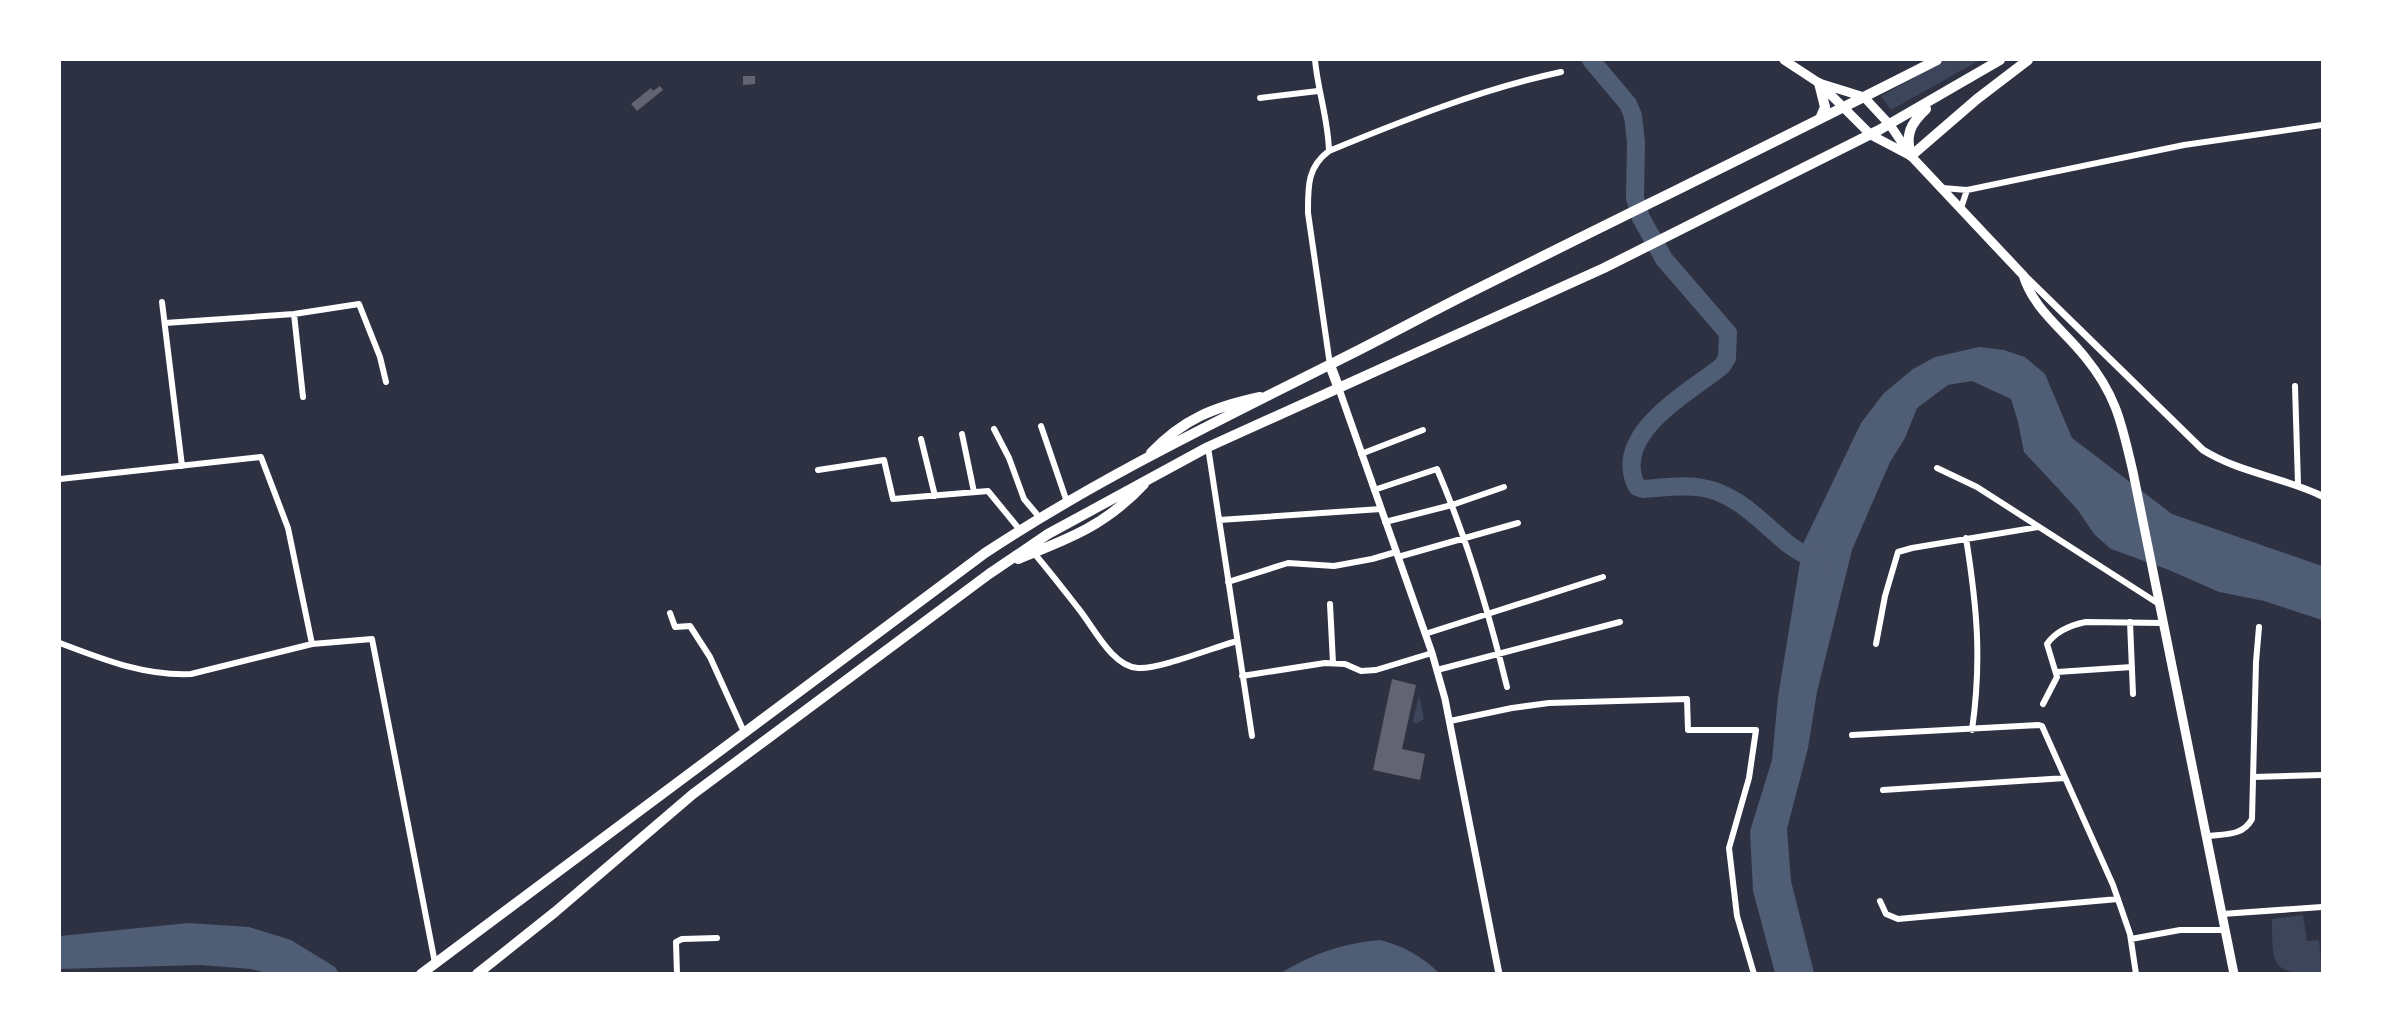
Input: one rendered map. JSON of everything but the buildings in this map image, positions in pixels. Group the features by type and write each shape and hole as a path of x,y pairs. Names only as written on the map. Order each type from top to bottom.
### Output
{"highway":[{"path":"421,974 985,553 1020,530 1143,461 1469,293 1937,60"},
{"path":"482,972 693,794 1000,566 1048,534 1208,447 1604,268 1871,135 2000,60"},
{"path":"1936,99 1910,128 1908,144 1911,156 1977,99 2028,60"},
{"path":"1819,83 1825,107 1819,120"},
{"path":"1330,365 1339,389"},
{"path":"1000,566 1102,522 1126,503 1149,478"}],"main road":[{"path":"1784,60 1819,83 1871,135 1911,156"},
{"path":"1819,83 1864,97 1890,125 1911,156 2023,275 2026,287 2035,302 2085,357 2115,403 2133,472 2234,974"}],"street":[{"path":"1315,60 1318,91 1328,119 1329,151"},
{"path":"1330,365 1308,213 1308,192 1315,163 1329,151 1387,126 1562,72"},
{"path":"1260,97 1318,91"},
{"path":"1942,188 1967,190 2184,145 2322,127"},
{"path":"1961,208 1967,190"},
{"path":"2023,275 2203,450 2236,468 2298,484 2322,496"},
{"path":"162,302 182,466"},
{"path":"165,323 294,314 359,304 380,356 386,382"},
{"path":"294,314 303,397"},
{"path":"2295,386 2298,484"},
{"path":"1339,389 1437,670 1450,721 1499,974"},
{"path":"1041,426 1067,502"},
{"path":"994,429 1009,458 1024,499 1040,518"},
{"path":"1362,454 1423,430"},
{"path":"962,434 974,492"},
{"path":"921,439 935,496"},
{"path":"1208,447 1252,736"},
{"path":"60,479 261,457 288,528 312,644"},
{"path":"818,470 884,460 893,499 988,491 1020,530"},
{"path":"1374,490 1437,468 1489,614 1507,687"},
{"path":"1937,468 1977,487 2159,604"},
{"path":"1385,522 1452,505 1504,487"},
{"path":"1219,520 1381,509"},
{"path":"1228,582 1288,563 1334,565 1397,555 1518,523"},
{"path":"1876,644 1896,554 1903,550 1966,538 2038,527"},
{"path":"1966,538 1979,638 1979,672 1972,730"},
{"path":"1034,553 1099,639 1125,666 1150,667 1237,641"},
{"path":"1425,634 1603,577"},
{"path":"1330,604 1333,663"},
{"path":"670,613 676,628 690,626 710,657 744,732"},
{"path":"1437,670 1620,622"},
{"path":"2043,704 2056,681 2057,672 2048,644 2058,633 2075,624 2086,622 2163,623"},
{"path":"2130,622 2133,694"},
{"path":"2207,836 2240,832 2249,824 2253,813 2256,646 2259,627"},
{"path":"60,643 130,668 191,674 312,644 372,639 435,963"},
{"path":"1242,676 1333,663 1367,671 1432,653"},
{"path":"2057,672 2132,667"},
{"path":"1450,721 1549,703 1687,699 1688,730 1756,730 1749,778 1729,848 1737,916 1754,974"},
{"path":"1852,735 2041,725 2118,899 2131,939 2136,974"},
{"path":"2253,777 2322,775"},
{"path":"1883,790 2065,778"},
{"path":"1880,901 1886,914 1898,919 2118,899"},
{"path":"2222,914 2322,907"},
{"path":"2131,939 2180,930 2225,930"},
{"path":"677,974 676,942 682,939 717,938"}],"shaded area":[{"path":"1945,60 1980,60 1891,110 1881,96"},
{"path":"1979,347 2004,350 2025,357 2045,374 2072,438 2172,514 2322,566 2322,620 2264,601 2219,592 2111,549 2094,534 2077,509 2024,452 2011,399 1972,381 1948,385 1917,408 1852,550 1787,829 1791,881 1814,973 1775,973 1753,891 1750,831 1772,760 1778,697 1803,544 1861,423 1884,393 1913,369 1935,357"},
{"path":"1419,694 1424,719 1416,724 1413,721"},
{"path":"2303,915 2307,941 2319,940 2322,973 2293,972 2278,965 2275,958 2272,919"},
{"path":"188,923 249,927 291,940 335,967 339,973 267,973 200,965 60,969 60,936"},
{"path":"1380,940 1412,952 1439,973 1281,973 1328,950"}],"waterway":[{"path":"1591,60 1628,104 1633,116 1636,143 1635,198 1641,218 1664,259 1728,333 1727,358 1722,366 1673,402 1643,433 1634,450 1632,468 1637,487 1643,489 1688,486 1716,491 1738,503 1792,547 1821,563"}]}
